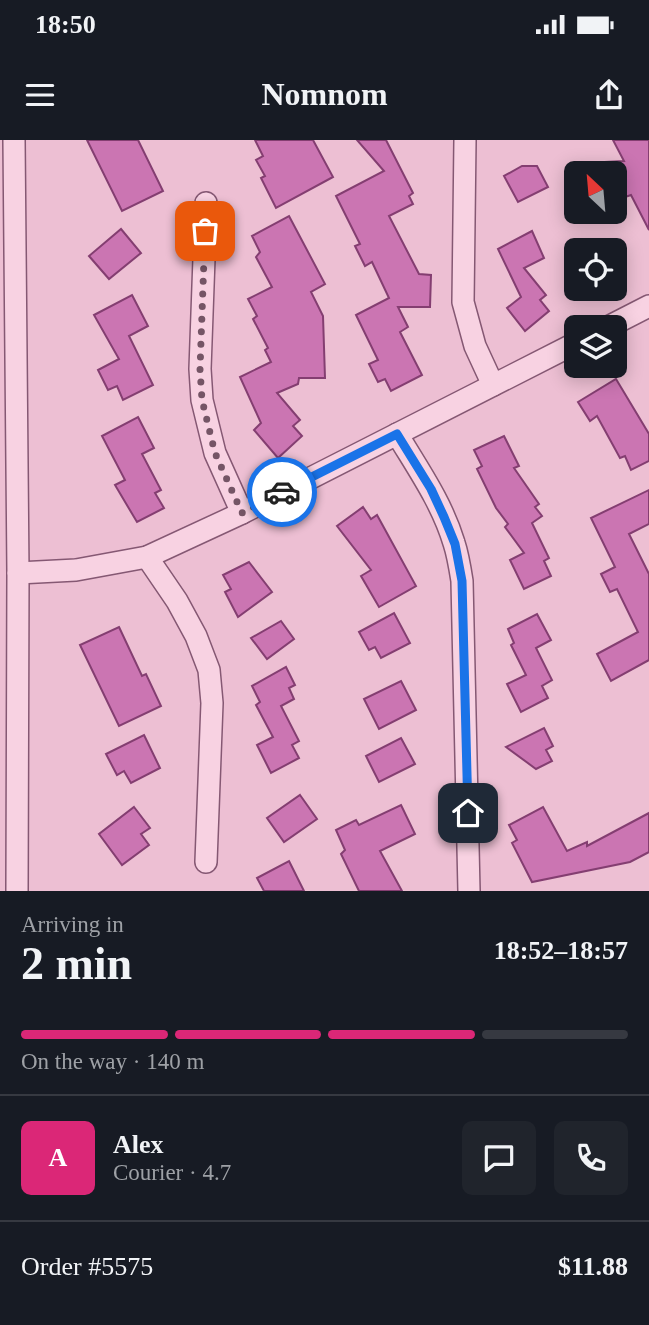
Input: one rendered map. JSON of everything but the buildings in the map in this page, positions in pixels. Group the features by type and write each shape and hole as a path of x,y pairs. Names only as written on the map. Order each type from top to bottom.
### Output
{"street":[{"path":"15,140 7,235 18,573 17,891"},
{"path":"465,140 463,302 475,346 493,385"},
{"path":"206,203 200,369 202,400 215,453 242,513"},
{"path":"627,317 649,306"},
{"path":"18,573 76,570 147,556 242,513 564,349"},
{"path":"397,434 431,489 444,517 455,544 462,581 469,891"},
{"path":"147,556 177,601 196,636 209,670 212,703 206,862"}],"way so far":[{"path":"205,231 200,369 202,400 215,453 242,513 282,492"}],"route":[{"path":"282,492 397,434 431,489 455,544 462,581 468,813"}]}
